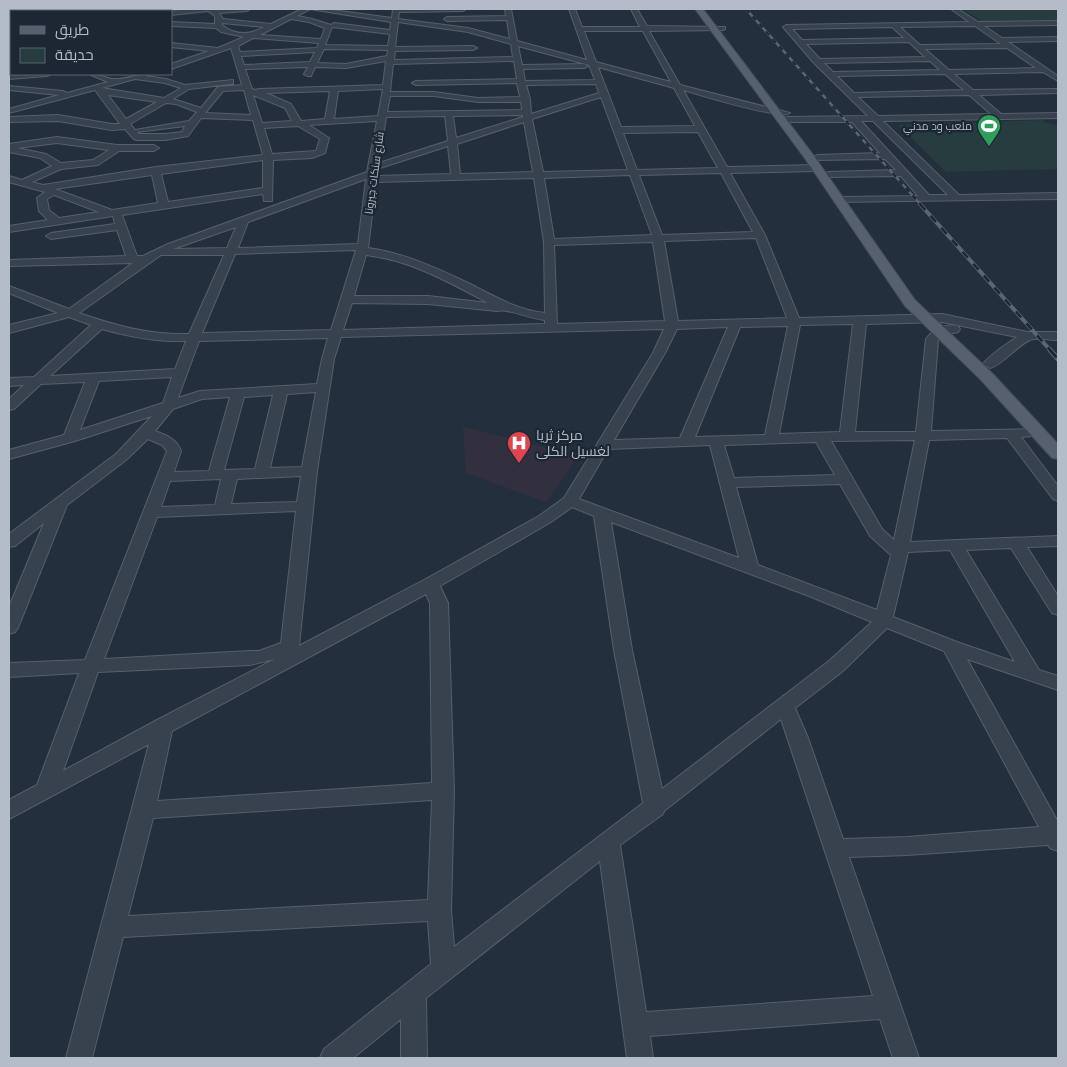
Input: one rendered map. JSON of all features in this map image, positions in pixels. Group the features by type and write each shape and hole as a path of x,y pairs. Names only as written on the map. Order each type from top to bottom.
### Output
{"main road":[{"path":"699,9 719,28"},
{"path":"709,9 719,28 843,200 910,303 924,318 946,326 990,364 1039,432 1058,454"},
{"path":"817,163 829,175 843,200 903,276 946,326 1020,406 1058,439"}],"street":[{"path":"172,13 209,9 218,15 219,23 224,32 390,54 451,72 521,82 599,82"},
{"path":"212,11 247,9"},
{"path":"173,66 221,51 307,9"},
{"path":"313,9 365,16"},
{"path":"299,89 332,26 365,16 472,9"},
{"path":"508,9 521,82 526,99 549,242 551,323"},
{"path":"9,810 288,654 430,584 545,519 570,501 659,353 672,325 658,238 572,9"},
{"path":"634,9 699,129 760,235 796,322 771,439"},
{"path":"954,9 998,40 1056,76"},
{"path":"395,13 408,21 476,32 593,64 676,84 783,116 854,119 998,116 1014,110 1034,110 1058,116"},
{"name":"شارع سنكات جبرونا","path":"288,654 309,471 323,388 335,334 348,299 362,249 388,87 395,13"},
{"path":"288,17 332,26 393,32"},
{"path":"408,21 510,18"},
{"path":"172,24 219,23 270,26"},
{"path":"957,198 878,119 850,95 786,27 1058,23"},
{"path":"1025,24 1058,44"},
{"path":"932,25 946,36"},
{"path":"844,26 898,73 910,93"},
{"path":"893,26 998,116"},
{"path":"579,29 719,28"},
{"path":"474,60 473,48 476,32"},
{"path":"998,40 1058,39"},
{"path":"800,42 910,40"},
{"path":"882,41 925,75"},
{"path":"898,41 920,59"},
{"path":"172,45 221,51"},
{"path":"234,45 268,156 267,190 270,210"},
{"path":"919,48 958,45 1008,46"},
{"path":"817,61 933,60 958,45"},
{"path":"958,45 969,55"},
{"path":"228,62 322,46"},
{"path":"239,60 312,66 346,66 390,54 473,48"},
{"path":"405,83 451,72 474,60 518,63 593,64"},
{"path":"864,60 885,80"},
{"path":"959,60 972,72"},
{"path":"841,61 860,77"},
{"path":"980,63 1034,110"},
{"path":"173,66 209,64"},
{"path":"830,74 860,77 898,73 925,75 947,72 1045,70"},
{"path":"9,77 34,75"},
{"path":"95,75 116,82"},
{"path":"9,111 73,94 99,90 116,82 142,75"},
{"path":"134,77 166,81 185,87 247,86 299,89 388,87 478,100 526,99"},
{"path":"843,87 906,84 963,86"},
{"path":"9,120 58,118 130,129 165,138 185,134 221,89 247,86 288,106 297,122 325,138 320,153 312,155 162,161 43,188"},
{"path":"94,144 130,129 183,91 185,87"},
{"path":"9,88 73,94"},
{"path":"329,120 335,88"},
{"path":"99,90 184,104 200,113 258,122 297,122 449,114 528,114"},
{"path":"99,90 130,129"},
{"path":"850,95 1058,91"},
{"path":"993,92 1014,110"},
{"path":"9,329 71,313 139,260 528,114 604,94"},
{"path":"53,99 58,118"},
{"path":"449,114 456,177"},
{"path":"854,119 901,173 926,198"},
{"path":"130,129 192,123"},
{"path":"112,127 112,138"},
{"path":"616,130 699,129"},
{"path":"163,204 162,161 165,138"},
{"path":"9,148 49,140 117,148 162,161"},
{"path":"9,148 44,156 59,166"},
{"path":"25,182 59,166 95,163 117,148"},
{"path":"373,173 456,177 723,170 886,156"},
{"path":"829,175 901,173"},
{"path":"9,179 25,182 113,212 139,260"},
{"path":"9,229 163,204 267,190"},
{"path":"54,222 44,210 42,198 55,192"},
{"path":"843,200 1058,196"},
{"path":"9,542 121,457 146,433 169,404 193,339 244,220"},
{"path":"53,262 51,236 54,222"},
{"path":"51,236 122,226"},
{"path":"549,242 760,235"},
{"path":"157,253 362,249 395,256 448,278 509,308 551,323"},
{"path":"9,263 139,260"},
{"path":"9,289 100,324 143,336 193,339 551,323 672,325 924,318"},
{"path":"348,299 428,300 509,308"},
{"path":"846,436 860,320"},
{"path":"9,406 100,324"},
{"path":"685,443 722,358 734,324"},
{"path":"333,1058 444,969 655,808 836,666 877,629 883,620 893,585 923,436 932,339 946,326 1028,336 1058,336"},
{"path":"990,364 1002,352 1028,336"},
{"path":"9,382 181,373"},
{"path":"70,438 94,377"},
{"path":"9,455 70,438 200,395 323,388"},
{"path":"261,473 281,391"},
{"path":"222,509 223,475 238,392"},
{"path":"604,446 846,436 923,436 1039,432"},
{"path":"46,790 174,451 173,446 146,433"},
{"path":"1011,434 1058,496"},
{"path":"821,437 876,532 901,550 955,545 1058,541"},
{"path":"716,441 750,567"},
{"path":"165,477 309,471"},
{"path":"728,483 844,479"},
{"path":"570,501 750,567 951,647 1058,683"},
{"path":"9,628 60,504"},
{"path":"152,512 305,506"},
{"path":"602,514 623,650 655,808"},
{"path":"1015,542 1058,609"},
{"path":"955,545 1032,674"},
{"path":"430,584 439,603 443,791 440,910 444,969"},
{"path":"836,848 1056,838 951,647"},
{"path":"9,670 250,658 288,654"},
{"path":"785,706 836,848 906,1058"},
{"path":"78,1058 114,927 164,725"},
{"path":"144,810 443,791"},
{"path":"609,843 640,1058"},
{"path":"114,927 440,910"},
{"path":"414,994 414,1058"},
{"path":"636,1025 888,1007"}],"shaded area":[{"name":"مركز ثريا لغسيل الكلى","path":"463,427 579,456 546,502 466,473"}],"green space":[{"path":"962,9 1058,9 1058,20 981,21"},
{"name":"ملعب ود مدني","path":"1043,120 1046,123 1058,125 1058,169 946,172 898,125"}],"railway":[{"path":"746,9 921,205"},
{"path":"920,204 1051,351"},
{"path":"1050,350 1058,359"}],"place":[{"name":"ملعب ود مدني","path":"989,147"},
{"name":"مركز ثريا لغسيل الكلى","path":"519,464"}]}
